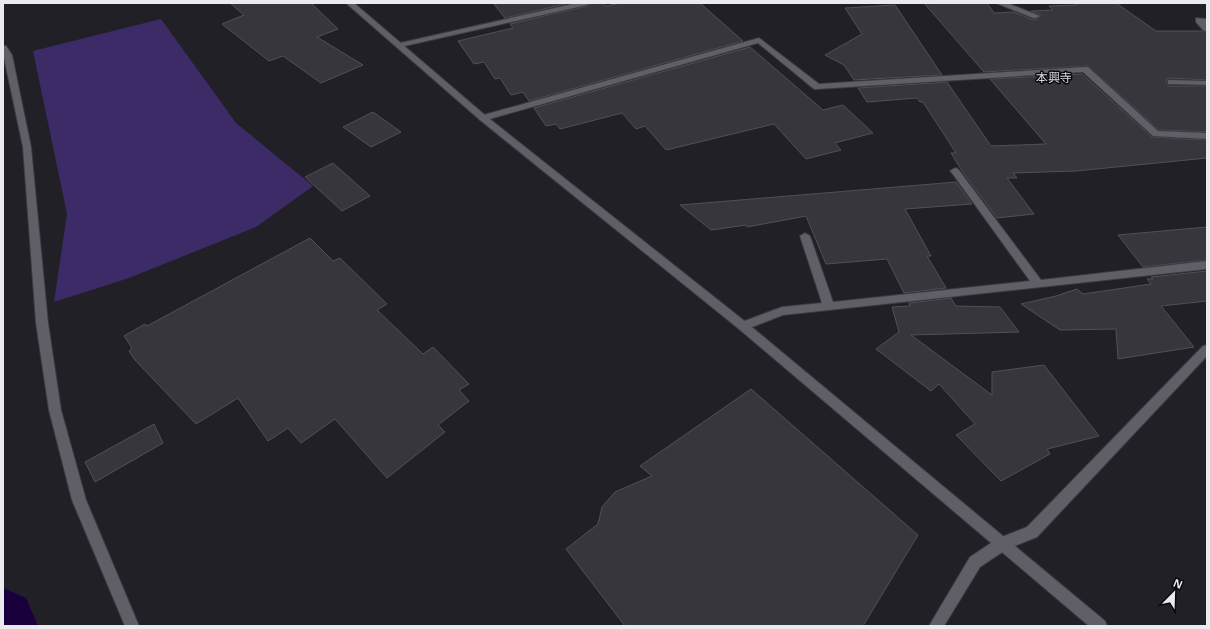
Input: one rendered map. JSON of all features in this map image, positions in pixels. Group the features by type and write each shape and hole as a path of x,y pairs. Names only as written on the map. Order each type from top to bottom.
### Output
{"street":[{"path":"350,3 483,118 743,326 1100,626"},
{"path":"400,46 587,3"},
{"path":"1000,3 1036,16"},
{"path":"1207,21 1199,20 1207,29"},
{"path":"483,118 759,40 817,87 1085,69 1156,134 1207,136"},
{"path":"3,48 8,55 27,147 42,323 55,410 79,500 132,626"},
{"path":"1171,82 1207,83"},
{"path":"954,171 1038,284"},
{"path":"805,236 829,306"},
{"path":"743,326 782,311 1207,265"},
{"path":"936,626 975,562 1002,544 1032,532 1207,349"}],"shaded area":[{"path":"161,19 236,123 313,186 256,227 129,278 54,302 67,214 33,51"}],"building":[{"path":"230,3 311,3 338,29 317,37 363,65 321,83 283,56 269,61 222,24 244,15"},
{"path":"493,3 570,3 505,18"},
{"path":"592,3 602,3 606,6 621,3 700,3 743,41 529,101 523,92 511,95 500,78 495,79 484,62 474,64 458,41 513,28 510,24 587,6"},
{"path":"924,3 987,3 994,13 1014,12 1033,20 1037,19 1041,15 1031,11 1053,10 1049,6 1077,5 1075,3 1116,3 1156,31 1207,32 1207,80 1168,78 1166,80 1168,86 1207,86 1207,132 1159,130 1088,66 984,72"},
{"path":"895,5 942,75 854,80 844,65 825,55 862,34 845,8"},
{"path":"750,47 823,110 843,105 873,133 835,143 841,150 806,159 774,124 666,150 645,126 636,129 622,113 560,129 556,124 546,126 534,108"},
{"path":"1082,74 1152,137 1207,140 1207,158 1076,171 1013,173 1017,178 1007,178 1034,214 997,218 964,174 951,153 956,153 923,102 920,102 917,98 867,102 858,88 947,82 991,146 1046,144 990,79"},
{"path":"373,112 401,132 371,147 343,127"},
{"path":"333,163 370,196 342,211 305,177"},
{"path":"956,182 972,204 905,209 931,256 927,256 946,288 904,293 887,259 826,264 806,216 747,227 746,225 711,230 680,205"},
{"path":"1207,227 1207,260 1143,267 1118,235"},
{"path":"310,238 333,261 340,258 387,304 377,310 423,354 433,347 469,384 459,390 469,401 438,425 445,432 387,478 335,419 301,443 288,428 268,441 238,398 196,424 135,360 129,351 132,348 124,336 145,324 147,326"},
{"path":"1207,271 1207,301 1161,306 1194,347 1118,359 1116,329 1060,330 1021,304 1056,296 1077,289 1083,294 1151,284 1147,279 1153,279 1151,277"},
{"path":"951,298 956,306 1000,307 1019,332 911,335 992,395 992,372 1044,365 1099,436 1047,449 1050,454 1001,481 956,435 975,424 939,384 931,391 876,349 899,332 892,307 910,306 909,303"},
{"path":"751,389 918,535 863,626 625,626 566,549 598,524 602,507 615,492 652,476 640,466"},
{"path":"154,424 163,443 95,482 85,462"}],"waterway":[{"path":"3,621 5,626"}],"district":[{"name":"本興寺","path":"1054,78"}]}
